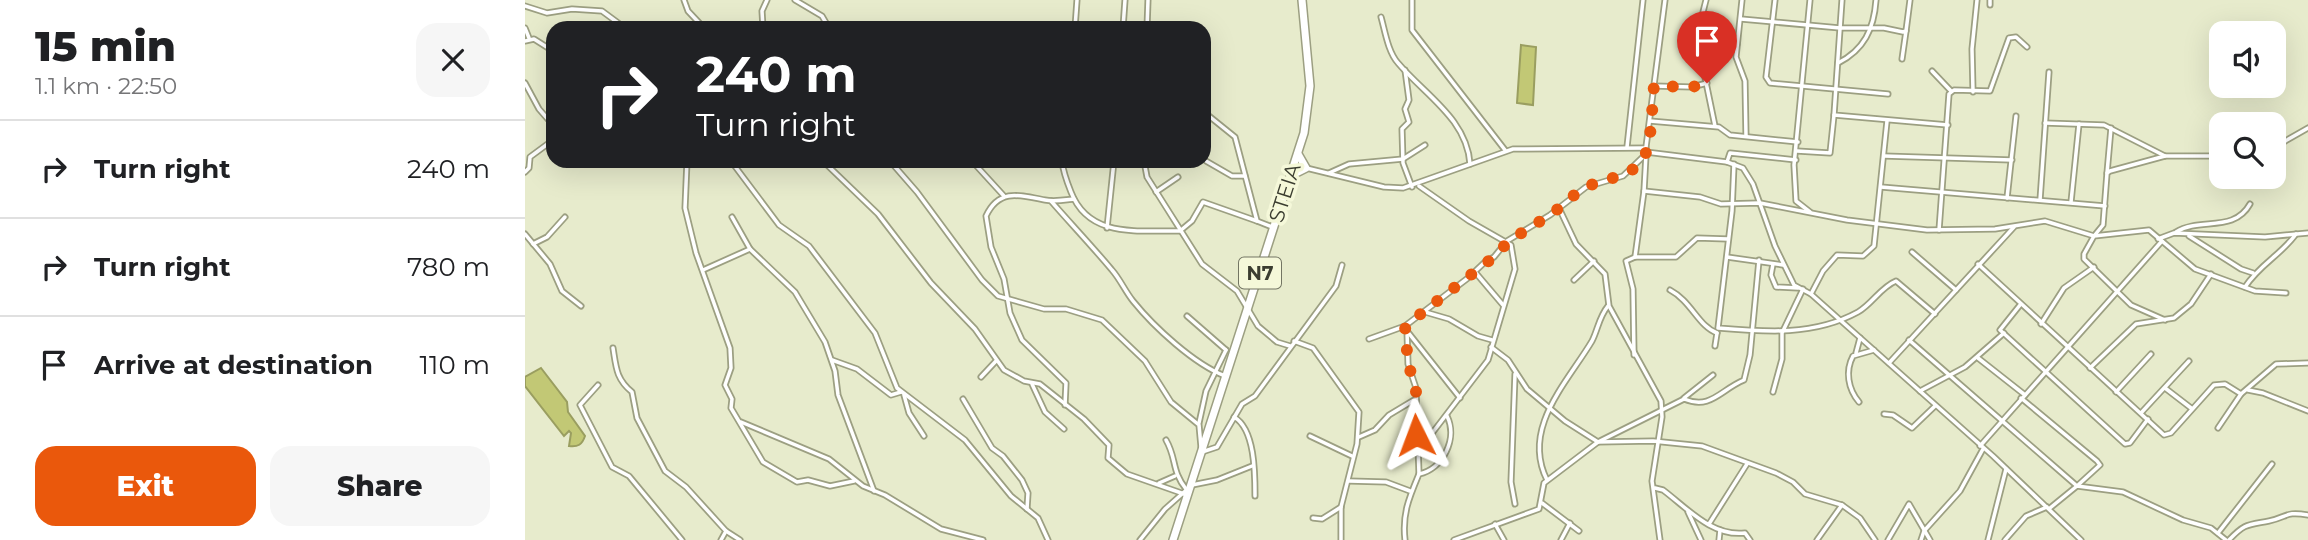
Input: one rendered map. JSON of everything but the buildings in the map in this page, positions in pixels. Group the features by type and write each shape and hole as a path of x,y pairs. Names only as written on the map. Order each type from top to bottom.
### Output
{"main road":[{"name":"STEIA","path":"1173,540 1292,175 1308,118 1310,86 1302,0"},
{"path":"1292,175 1306,168 1298,154"}],"street":[{"path":"684,0 688,11 697,21"},
{"path":"763,21 767,0"},
{"path":"795,0 822,16 825,21"},
{"path":"1076,21 1077,0"},
{"path":"1124,21 1125,0"},
{"path":"1147,21 1148,0"},
{"path":"1412,0 1412,30 1505,150"},
{"path":"1626,146 1643,0"},
{"path":"1635,257 1665,0"},
{"path":"1706,0 1700,39 1714,126"},
{"path":"1742,0 1736,57 1745,81 1746,136"},
{"path":"1775,0 1767,80 1775,84 1888,94"},
{"path":"1810,0 1796,160 1796,201 1810,212"},
{"path":"1797,150 1829,153 1842,0"},
{"path":"1838,62 1857,53 1873,27 1876,0"},
{"path":"1902,60 1910,0"},
{"path":"1973,92 1972,48 1977,0"},
{"path":"525,6 547,13 572,9 602,11 616,21"},
{"path":"1381,17 1393,55 1443,107 1460,130 1468,146 1470,164"},
{"path":"1741,19 1906,31"},
{"path":"525,28 527,39 546,48"},
{"path":"1932,71 1951,91 1986,93 1992,88 2009,38 2016,37 2027,47"},
{"path":"1654,86 1692,87 1706,81 1719,51 1737,44"},
{"path":"1405,68 1409,100 1405,109 1409,122 1402,129 1403,159 1412,187"},
{"path":"2040,200 2049,72"},
{"path":"525,83 546,117"},
{"path":"1939,230 1951,91"},
{"path":"1834,115 1948,125"},
{"path":"2007,198 2016,116"},
{"path":"1211,118 1235,137 1257,221"},
{"path":"1650,121 1714,126 1723,128 1730,135 1798,142"},
{"path":"1811,294 1823,271 1837,255 1863,256 1871,251 1881,187 1887,121"},
{"path":"2045,123 2079,123 2111,128 2145,149 2165,156"},
{"path":"2071,202 2079,123"},
{"path":"2111,128 2102,227 2083,257 2131,305 2165,320"},
{"path":"2286,141 2308,128"},
{"path":"525,172 529,168 530,158 546,145"},
{"path":"1329,173 1349,164 1403,159 1425,145"},
{"path":"1294,165 1384,187 1412,187 1505,150 1626,146 1646,152 1734,164 1747,172 1790,280 1811,294 1860,337 2081,540"},
{"path":"1369,339 1406,329 1495,256 1507,242 1586,187 1623,176 1646,152"},
{"path":"1727,162 1730,153 1796,160"},
{"path":"1884,156 2012,160"},
{"path":"2107,173 2136,162 2165,156 2209,156"},
{"path":"1211,164 1232,176 1245,176"},
{"path":"1715,346 1727,257 1734,164"},
{"path":"687,168 685,208 730,348 731,368 725,383 732,399 731,408 763,462 777,468 783,477 831,486 854,481"},
{"path":"736,168 779,225 809,246 875,333 885,363 909,413 924,436"},
{"path":"831,168 878,214 931,283 975,329 996,361 1006,371 1040,384 1084,419 1109,445 1109,460 1127,474 1187,491"},
{"path":"897,168 984,283 998,296 1058,312 1066,309 1102,320 1145,360 1171,402 1199,424"},
{"path":"978,168 1004,196"},
{"path":"1064,168 1079,208 1107,228 1122,231 1181,230 1194,218 1203,202 1274,228"},
{"path":"1107,228 1113,168"},
{"path":"1147,168 1156,192 1202,264 1234,288 1258,326 1277,342 1290,346"},
{"path":"1156,192 1178,177"},
{"path":"1417,453 1486,364 1515,266 1513,247 1469,221 1418,185"},
{"path":"1881,187 2105,206"},
{"path":"1644,191 1668,192 1732,204 1760,203 1876,223 1939,230 2015,226 2045,221 2094,236 2143,230 2160,240 2195,269 2245,288 2286,293"},
{"path":"1065,405 1066,383 1053,371 1051,364 1025,344 1010,313 1009,300 991,247 986,216 1004,196 1016,193 1051,201 1074,199"},
{"path":"1051,201 1112,270 1133,301 1172,342 1216,372 1227,376"},
{"path":"1921,540 1924,531 1960,491 1982,447 2001,421 2100,314 2160,240 2189,226 2232,220 2250,204"},
{"path":"1559,208 1576,244 1594,261 1608,281 1609,306 1658,394 1661,410 1656,442 1654,488 1660,540"},
{"path":"533,244 547,237 565,217"},
{"path":"731,217 750,249 795,292 825,342 832,360 838,394 874,491"},
{"path":"1889,364 2015,226"},
{"path":"2174,233 2189,236 2265,237 2308,233"},
{"path":"525,234 550,264 562,291 581,306"},
{"path":"2245,288 2253,273 2296,234"},
{"path":"2189,236 2241,269 2253,273"},
{"path":"1634,355 1633,289 1626,261 1635,257 1677,257 1697,238 1728,239"},
{"path":"703,270 750,249"},
{"path":"1912,252 1956,290"},
{"path":"1727,257 1783,265"},
{"path":"1684,399 1698,404 1707,402 1726,388 1744,380 1759,260"},
{"path":"1574,280 1594,261"},
{"path":"1773,264 1770,275 1776,287 1800,289"},
{"path":"1978,264 2166,436 2217,384 2225,384 2244,392 2263,393 2308,411"},
{"path":"1226,350 1205,396 1199,424 1202,454 1217,447 1242,404 1255,396 1336,286 1342,265"},
{"path":"2041,324 2064,288 2094,267"},
{"path":"1475,272 1503,304"},
{"path":"2090,368 2136,324 2172,320 2192,304 2211,274"},
{"path":"1718,328 1800,331 1861,310 1896,281 1935,314"},
{"path":"1773,392 1783,359 1781,332 1800,289"},
{"path":"1671,290 1684,298 1709,329 1717,333"},
{"path":"2020,305 2001,327 2004,334 2045,373 2125,444 2130,443 2148,419"},
{"path":"1547,480 1541,466 1538,443 1550,408 1574,365 1593,339 1598,320 1609,306"},
{"path":"1425,312 1449,319 1478,337 1492,340"},
{"path":"1187,316 1234,354"},
{"path":"1406,329 1459,397"},
{"path":"1405,540 1403,522 1410,491 1419,474 1414,400 1416,388 1408,364 1406,329"},
{"path":"1919,392 1978,358 2004,334"},
{"path":"1859,402 1847,374 1850,359 1856,353 1860,337"},
{"path":"1909,340 2077,486 2123,492 2182,520 2205,525 2228,540 2251,522 2271,521 2290,512 2308,515"},
{"path":"1294,341 1313,348 1358,409 1358,437 1341,507 1341,540"},
{"path":"1491,347 1508,360 1515,373 1550,408 1598,442 1699,445 1776,473 1794,483 1805,495 1842,505 1860,518 1875,540"},
{"path":"613,348 615,368 624,385 632,391 637,418 665,471 686,487 726,531 740,540"},
{"path":"1856,353 1874,350"},
{"path":"2116,392 2151,354"},
{"path":"1978,358 2099,463 2097,471 2048,508 2026,516 2006,540"},
{"path":"832,360 857,369 891,395 902,394 924,407 965,440 1011,496 1041,522 1048,540"},
{"path":"981,377 996,361"},
{"path":"2141,413 2189,361"},
{"path":"2218,428 2244,392 2276,364 2308,363"},
{"path":"1515,373 1511,482 1515,504"},
{"path":"1454,540 1538,510 1542,503 1543,486 1547,480 1598,442 1684,399 1713,375"},
{"path":"1032,383 1045,412 1064,429"},
{"path":"598,385 580,405 612,467 629,476 682,540"},
{"path":"2165,388 2191,408"},
{"path":"964,399 992,448 1003,456 1022,480 1029,496 1027,509"},
{"path":"1358,437 1375,430 1389,415 1414,400"},
{"path":"1884,415 1892,415 1912,428 1935,406"},
{"path":"1234,416 1244,424 1253,456 1255,496"},
{"path":"1419,474 1435,468 1448,447 1452,431 1447,416"},
{"path":"739,421 829,459 854,481 941,528 983,540"},
{"path":"1310,436 1352,456"},
{"path":"1166,440 1173,456 1176,476 1187,491"},
{"path":"1709,524 1747,464"},
{"path":"2218,533 2272,464"},
{"path":"1140,540 1187,491 1252,466"},
{"path":"1987,540 2006,469"},
{"path":"1159,483 1176,476"},
{"path":"1349,481 1386,482 1410,491"},
{"path":"1654,488 1663,490 1687,510 1720,530 1745,533 1750,540"},
{"path":"1542,503 1579,531"},
{"path":"1817,540 1842,505"},
{"path":"1888,540 1908,505 1930,540"},
{"path":"1314,518 1322,519 1341,507"},
{"path":"1687,510 1701,540"},
{"path":"1561,540 1570,523"},
{"path":"1495,524 1504,540"},
{"path":"1719,540 1720,530"},
{"path":"721,540 726,531"},
{"path":"1472,534 1475,540"}],"shaded area":[{"path":"1521,45 1536,47 1533,105 1517,103"},
{"path":"541,368 567,402 568,412 585,436 579,445 569,446 571,433 569,431 564,436 525,386 525,377"}],"route":[{"path":"1416,435 1416,388 1408,364 1405,326 1495,256 1507,242 1550,215 1579,191 1595,183 1623,176 1632,170 1646,155 1654,86 1692,87 1707,83"}]}
